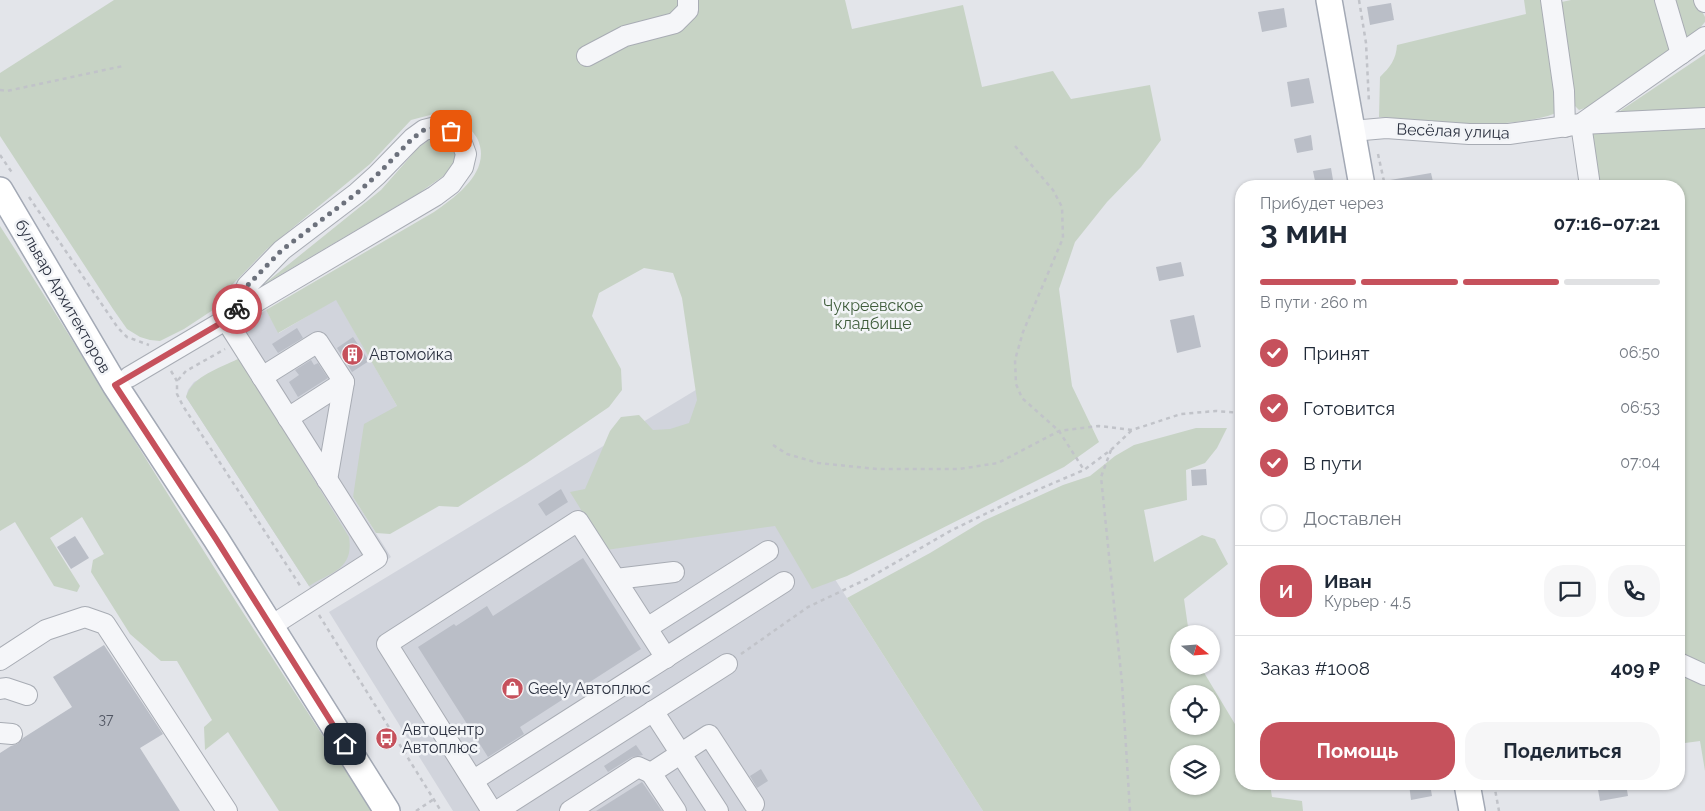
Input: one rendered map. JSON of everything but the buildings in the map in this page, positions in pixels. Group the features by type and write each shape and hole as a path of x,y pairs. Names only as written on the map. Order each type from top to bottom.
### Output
{"main road":[{"path":"1329,0 1362,130 1362,180"},
{"name":"бульвар Архитекторов","path":"14,194 216,539 387,811"},
{"name":"бульвар Архитекторов","path":"122,381 282,619 404,811"},
{"path":"1468,790 1472,811"}],"street":[{"path":"587,56 625,36 675,23 688,10 688,0"},
{"path":"1551,0 1564,91 1588,180"},
{"path":"1665,0 1681,54"},
{"name":"Весёлая улица","path":"1362,130 1510,134 1573,125 1705,37"},
{"path":"1573,125 1705,118"},
{"path":"122,381 230,317 424,204 451,184 463,167 466,154 460,138 451,131 436,127 424,130 418,134 357,193 282,250 247,286 230,317 239,341 377,558 282,619"},
{"path":"262,378 318,342 344,382 327,480"},
{"path":"288,418 344,382"},
{"path":"492,811 387,644 578,521 666,658"},
{"path":"647,628 768,551"},
{"path":"616,579 674,572"},
{"path":"474,780 784,582"},
{"path":"0,660 46,630 85,617 105,624 226,811"},
{"path":"497,811 727,664"},
{"path":"1685,666 1705,675"},
{"path":"0,688 6,688 27,695"},
{"path":"653,711 718,811"},
{"path":"651,773 709,735 754,804"},
{"path":"570,811 638,767 651,773 676,811"}],"path":[{"path":"1359,0 1366,43 1369,90 1368,118 1362,130 1383,180"},
{"path":"0,90 7,91 123,66"},
{"path":"1015,146 1054,190 1062,207 1063,238 1023,332 1015,360 1016,384 1022,398 1059,431 1084,470"},
{"path":"0,155 14,194 118,328 127,337 141,344 156,347"},
{"path":"177,381 186,370 239,341"},
{"path":"727,664 808,607 869,578 952,530 1016,499 1084,470 1112,449 1132,430 1180,414 1216,411 1235,413"},
{"path":"773,445 787,454 818,463 877,469 960,469 998,463 1059,431 1099,426 1132,430"},
{"path":"1112,449 1101,477 1122,683 1130,811"},
{"path":"1495,790 1499,811"},
{"path":"416,811 434,800 441,811"}],"shaded area":[{"path":"336,299 397,406 353,497 391,557 322,606 186,397 188,390 194,382 238,359 223,335 266,310 279,333"},
{"path":"709,382 983,811 453,811 329,612"}],"green space":[{"name":"Чукреевское кладбище","path":"114,0 845,0 852,29 963,5 982,87 1053,71 1071,99 1150,85 1161,140 1141,167 1107,202 1075,242 1059,289 1072,386 1099,442 1064,467 847,576 812,589 775,526 606,550 570,492 585,489 610,431 621,417 639,415 653,430 670,429 689,423 697,400 682,298 673,273 644,268 599,293 592,316 621,369 622,390 609,407 458,507 439,506 390,534 376,533 353,497 364,424 397,406 336,300 278,333 266,310 434,212 453,198 470,181 480,161 481,150 477,138 460,117 434,114 411,120 370,164 267,249 232,285 219,306 184,329 160,341 140,337 127,329 113,309 0,136 0,73"},
{"path":"1524,0 1545,0 1557,66 1556,113 1537,119 1493,123 1445,122 1379,117 1380,77 1392,63 1397,45 1526,14"},
{"path":"1571,0 1656,0 1671,50 1588,107 1579,110 1574,105 1557,3"},
{"path":"1674,0 1696,0 1705,17 1705,22 1698,30 1681,41"},
{"path":"1705,54 1705,110 1614,115"},
{"path":"1705,126 1705,771 1700,741 1685,743 1685,180 1596,180 1592,133"},
{"path":"436,135 451,140 458,149 452,170 419,193 263,285 381,190 418,148"},
{"path":"0,226 198,542 372,811 279,811 228,732 205,750 204,727 212,720 177,661 161,661 130,634 91,572 93,560 104,554 82,517 50,538 80,586 77,592 54,586 15,522 0,531"},
{"path":"238,359 349,537 350,548 345,563 333,573 309,586 186,397 194,383 200,378"},
{"path":"1196,428 1227,428 1217,448 1205,463 1186,470 1187,500 1144,510 1154,562 1202,535 1215,539 1228,564 1184,599 1188,625 1170,625 1170,675 1205,675 1211,685 1170,685 1170,735 1220,735 1220,699 1235,724 1235,790 1271,790 1272,797 1302,801 1303,811 983,811 847,598 930,553 983,521 1063,485 1090,476 1115,456 1134,445"}],"way so far":[{"path":"237,309 247,286 282,250 357,193 413,138 424,130 436,127 451,131"}],"place":[{"name":"Автомойка","path":"353,354"},
{"name":"Geely Автоплюс","path":"512,688"},
{"name":"Автоцентр Автоплюс","path":"386,738"}],"route":[{"path":"237,309 235,314 226,320 115,385 216,539 345,744"}]}
